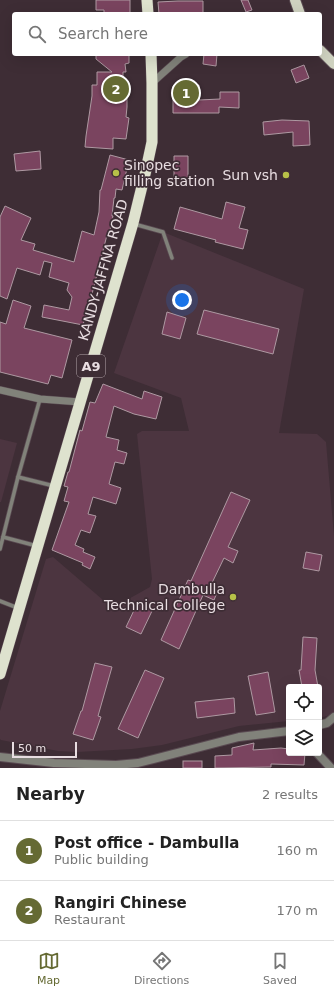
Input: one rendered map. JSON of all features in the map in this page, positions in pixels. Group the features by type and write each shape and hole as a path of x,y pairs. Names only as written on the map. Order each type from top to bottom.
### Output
{"highway":[{"path":"147,0 148,12"},
{"name":"KANDY-JAFFNA ROAD","path":"0,674 133,223 146,170 152,142 151,56"}],"main road":[{"path":"295,0 299,12"},
{"path":"322,52 334,64"}],"street":[{"path":"152,83 184,56"},
{"path":"0,390 40,399 80,402"},
{"path":"322,724 327,723 334,717"},
{"path":"0,757 54,763 116,765 138,763 239,737 286,731"},
{"path":"320,756 331,768"}],"lane":[{"path":"133,223 163,232 172,258"},
{"path":"0,549 40,399"},
{"path":"18,477 56,487"},
{"path":"3,537 38,546"},
{"path":"0,601 19,608"}],"shaded area":[{"name":"Dambulla Technical College","path":"163,232 304,289 279,433 317,434 326,442 334,536 334,712 322,717 322,684 286,684 286,721 239,726 162,745 132,749 77,752 58,751 0,739 0,711 46,559 53,557 110,606 116,606 150,587 152,579 137,434 142,431 189,431 181,398 114,373"},
{"path":"0,439 17,443 1,502 0,502"}],"building":[{"path":"96,0 130,0 130,12 104,12 104,10 96,10"},
{"path":"241,0 248,0 252,10 246,12"},
{"path":"203,1 203,12 159,12 158,2"},
{"path":"96,56 129,56 129,63 125,64 126,72 123,72 123,86 127,86 126,117 129,118 126,139 113,138 113,149 85,147 92,96 92,85 97,85 97,72 112,72 96,59"},
{"path":"204,56 217,56 216,66 203,64"},
{"path":"304,65 309,78 296,83 291,70"},
{"path":"199,85 199,100 220,99 220,92 239,92 239,108 219,107 219,113 173,113 173,86"},
{"path":"282,120 309,121 310,145 293,146 293,132 264,135 263,122"},
{"path":"40,151 41,169 16,171 14,154"},
{"path":"110,155 129,160 122,190 116,189 109,235 107,235 83,325 42,317 44,305 69,310 72,297 67,290 69,283 49,277 52,263 44,261 40,275 17,268 7,299 0,296 0,217 5,206 31,218 21,240 35,244 33,250 74,262 82,231 94,235 99,212 100,190"},
{"path":"174,156 188,156 188,180 174,179"},
{"path":"226,202 245,207 239,228 248,230 243,249 174,229 180,207 222,219"},
{"path":"13,300 31,306 24,328 72,340 62,378 51,375 48,384 0,372 0,322 6,324"},
{"path":"204,310 279,329 273,354 197,334"},
{"path":"167,312 186,318 180,339 162,334"},
{"path":"103,384 142,399 144,391 162,397 156,419 134,414 114,406 106,437 119,440 117,450 127,453 124,464 115,462 109,484 121,488 116,504 93,497 88,514 96,516 90,533 81,530 75,545 84,549 83,552 95,557 90,569 82,565 83,563 52,550 69,502 64,501 68,487 64,486 80,430 82,431 90,402 95,403"},
{"path":"231,492 250,500 228,547 238,551 233,563 224,558 210,587 218,590 214,600 203,595 179,649 161,640 188,580 191,581"},
{"path":"306,552 322,555 319,571 303,568"},
{"path":"137,604 152,611 141,634 126,627"},
{"path":"303,637 317,638 315,670 317,684 301,684 299,670 301,670"},
{"path":"95,663 112,667 98,716 101,717 93,740 73,734 82,711"},
{"path":"145,670 164,678 138,738 118,729"},
{"path":"268,672 275,712 256,715 248,676"},
{"path":"234,698 235,713 197,718 195,702"},
{"path":"254,743 253,750 286,749 286,756 305,756 304,765 271,764 271,767 215,768 215,756 232,755 232,748"},
{"path":"183,761 202,761 202,768 183,768"}],"place":[{"name":"Rangiri Chinese","path":"116,89"},
{"name":"Post office - Dambulla","path":"186,93"},
{"name":"Sinopec filling station","path":"116,173"},
{"name":"Sun vsh","path":"286,175"},
{"name":"Dambulla Technical College","path":"233,597"}]}
